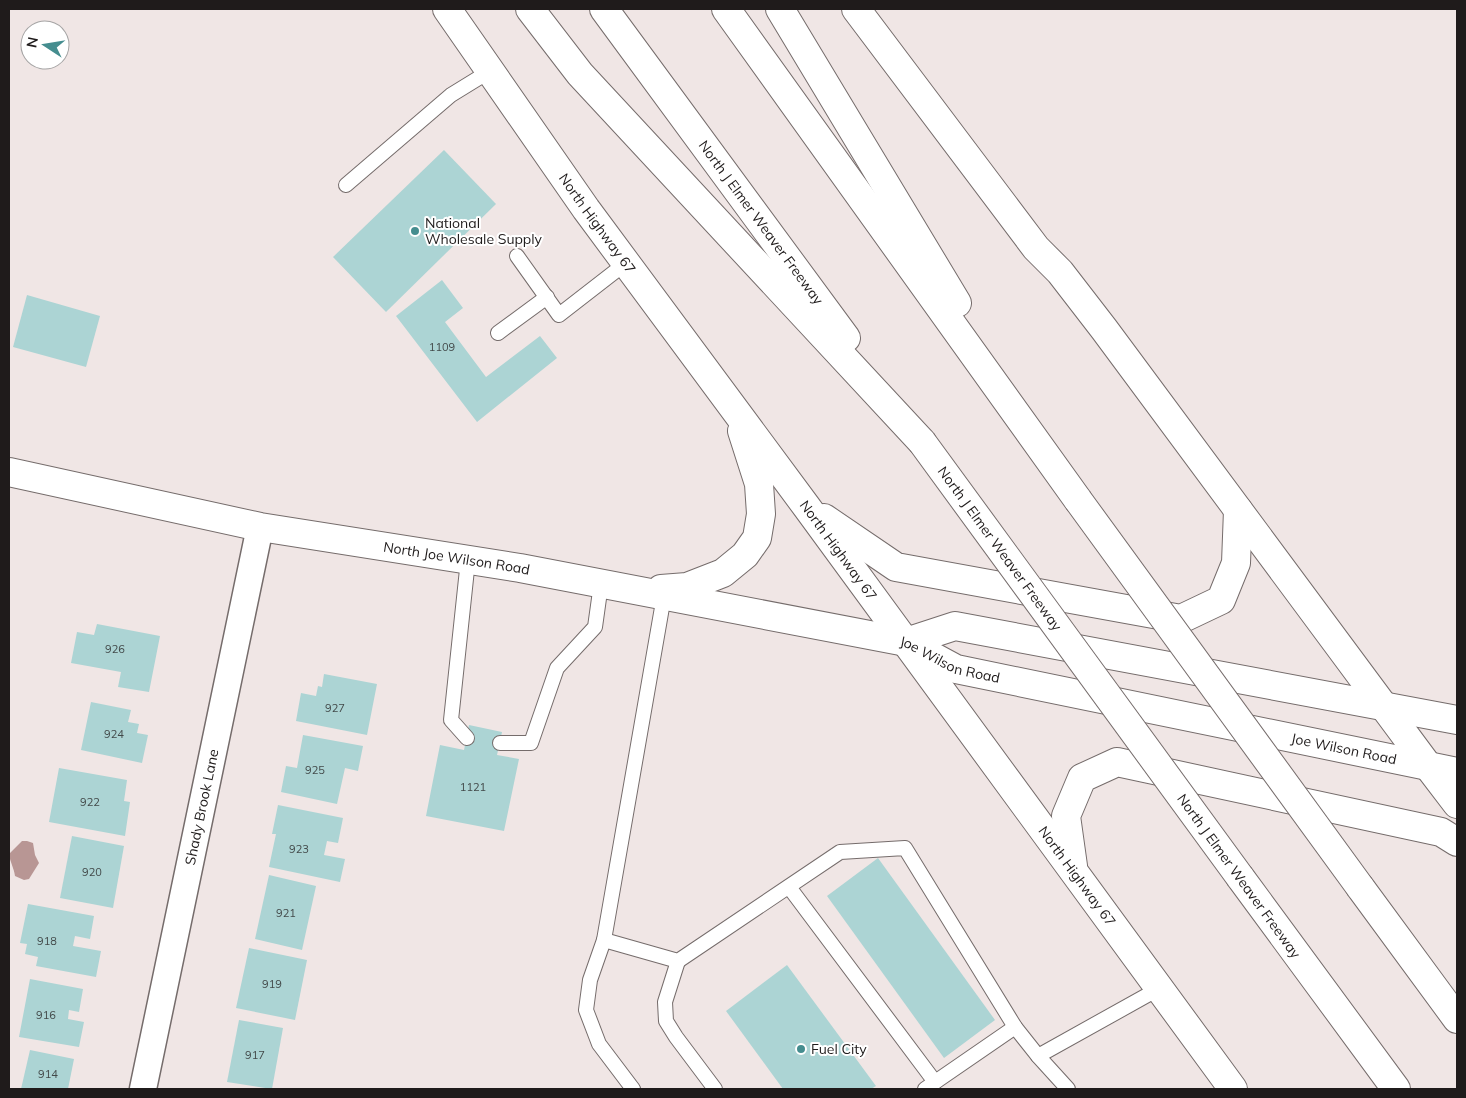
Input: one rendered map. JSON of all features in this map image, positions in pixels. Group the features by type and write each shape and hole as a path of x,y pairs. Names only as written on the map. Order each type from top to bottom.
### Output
{"main road":[{"name":"North Highway 67","path":"447,9 586,209 1233,1089"},
{"path":"530,9 580,74 922,442"},
{"name":"North J Elmer Weaver Freeway","path":"604,9 1396,1089"},
{"path":"726,9 1078,500 1457,1019"},
{"path":"780,9 914,233 1078,500"},
{"path":"856,9 1036,248 1060,272 1104,329 1457,804"},
{"path":"637,591 687,587 723,573 744,556 757,538 761,514 759,484 734,408"},
{"name":"North Joe Wilson Road","path":"9,472 260,527 520,568 906,642"},
{"path":"806,506 896,567 1181,619 1221,600 1236,563 1238,510"},
{"name":"Joe Wilson Road","path":"906,642 955,626 1457,720"},
{"name":"Joe Wilson Road","path":"906,642 956,669 1457,772"},
{"path":"1073,869 1066,816 1082,778 1117,762 1441,832 1457,842"},
{"path":"1375,1061 1390,1089"}],"street":[{"name":"Shady Brook Lane","path":"143,1089 260,527"}],"lane":[{"path":"346,185 452,95 490,71"},
{"path":"517,256 559,315 626,263"},
{"path":"498,333 546,297"},
{"path":"467,738 451,720 468,560"},
{"path":"500,744 530,744 558,668 595,627 601,584"},
{"path":"633,1089 599,1044 586,1010 590,980 604,940 664,596"},
{"path":"715,1089 666,1021 664,1002 678,961 840,852 905,848 1015,1027 1068,1089"},
{"path":"789,887 930,1086 1015,1027"},
{"path":"604,940 678,961"},
{"path":"1038,1056 1160,988"}],"shaded area":[{"path":"22,841 33,843 35,855 39,863 29,879 24,880 15,876 9,854"}],"building":[{"name":"National Wholesale Supply","path":"444,150 496,204 386,312 333,257"},
{"path":"442,280 463,308 445,322 486,377 540,336 557,358 477,422 396,316"},
{"path":"27,295 100,316 86,367 13,347"},
{"path":"97,624 160,636 149,692 118,687 121,672 71,663 77,632 94,635"},
{"path":"324,674 377,684 367,735 296,721 301,693 316,696 318,686 322,687"},
{"path":"91,702 131,710 128,722 139,724 137,733 148,735 142,763 81,750"},
{"path":"469,725 502,732 497,755 519,759 504,831 426,816 440,745 464,750"},
{"path":"303,735 363,746 358,771 345,768 337,804 281,792 286,766 297,768"},
{"path":"59,768 127,780 124,801 130,802 125,836 49,822"},
{"path":"278,805 343,818 338,843 327,841 324,855 345,859 340,882 269,867 276,834 272,834"},
{"path":"72,836 124,846 113,908 60,898"},
{"path":"878,858 995,1020 944,1058 827,896"},
{"path":"269,875 316,886 302,950 255,939"},
{"path":"28,904 94,916 90,939 75,936 73,946 101,951 96,977 36,966 38,957 25,954 27,944 20,943"},
{"path":"249,948 307,960 295,1020 236,1008"},
{"name":"Fuel City","path":"787,965 876,1086 871,1089 783,1089 726,1011"},
{"path":"30,979 83,989 79,1012 69,1010 68,1019 84,1022 79,1047 19,1037"},
{"path":"239,1020 283,1028 272,1089 227,1082"},
{"path":"30,1050 74,1059 68,1089 21,1089"}],"place":[{"name":"National Wholesale Supply","path":"415,231"},
{"name":"Fuel City","path":"801,1049"}]}
